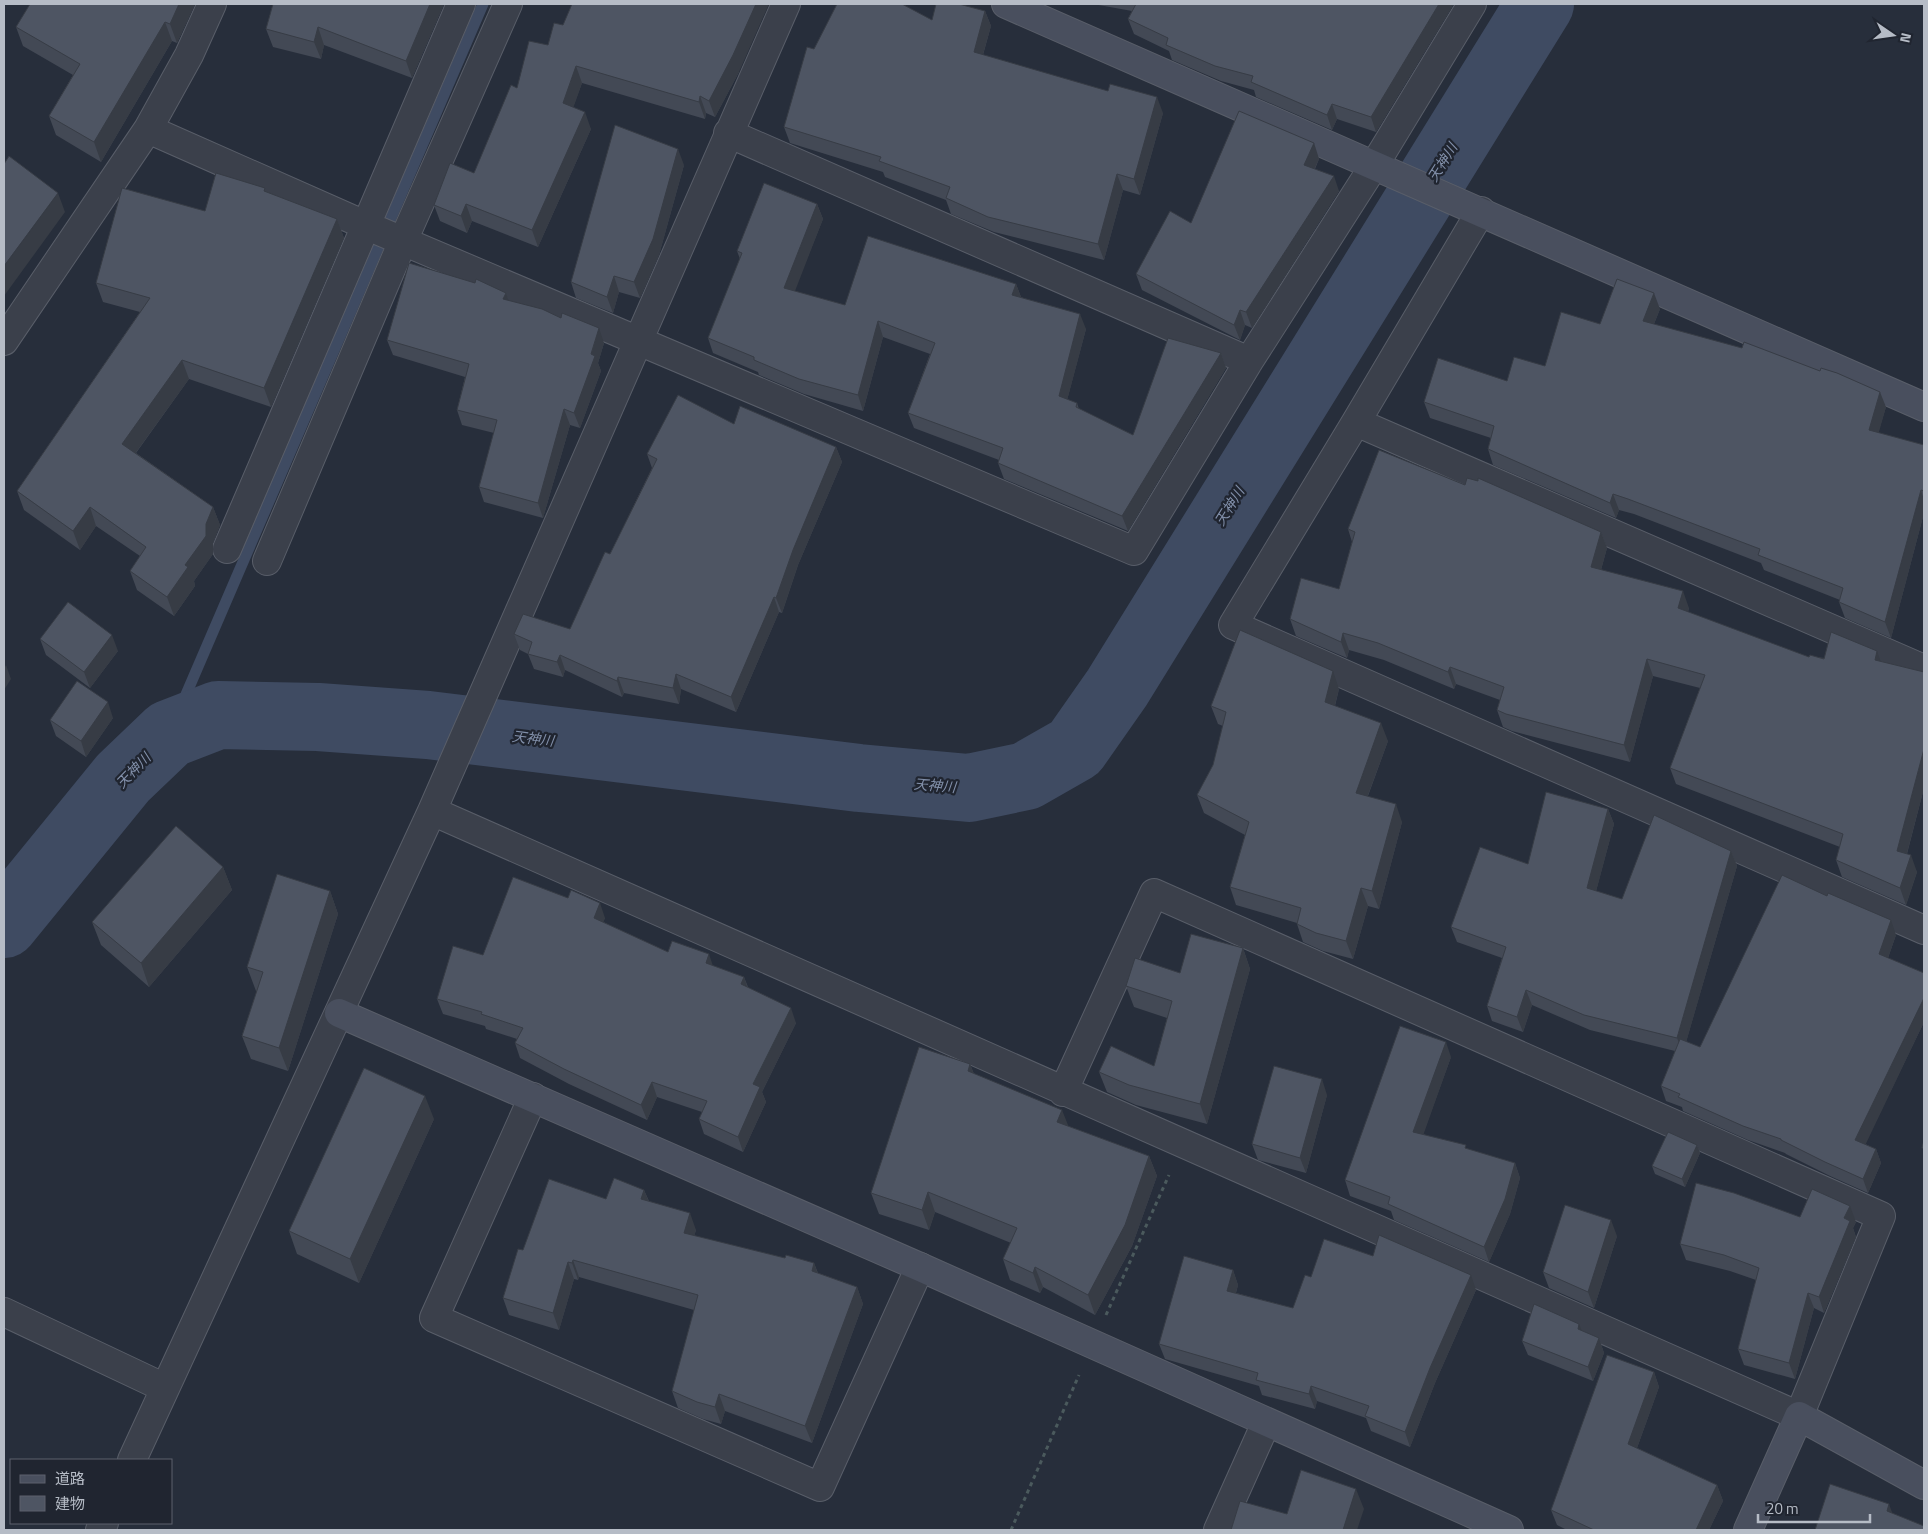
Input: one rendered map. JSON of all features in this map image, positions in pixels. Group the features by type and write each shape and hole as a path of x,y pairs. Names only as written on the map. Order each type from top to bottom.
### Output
{"street":[{"path":"4,341 148,129 189,55 212,4"},
{"path":"227,549 461,4"},
{"path":"267,562 403,241 508,4"},
{"path":"132,1459 432,811 786,4"},
{"path":"1006,4 1375,164 1924,407"},
{"path":"148,129 365,226 1134,551 1249,361 1375,164 1472,4"},
{"path":"728,133 1249,361"},
{"path":"1481,211 1233,626 1924,930"},
{"path":"1356,422 1924,669"},
{"path":"432,811 1063,1092 1799,1416 1924,1485"},
{"path":"1063,1092 1154,893 1881,1216 1799,1416 1748,1530"},
{"path":"339,1013 920,1267 1266,1424 1509,1530"},
{"path":"533,1097 434,1318 443,1322 820,1487 920,1267"},
{"path":"4,1312 165,1388"},
{"path":"1218,1530 1266,1424"}],"path":[{"path":"1011,1530 1182,1144"}],"building":[{"path":"30,4 179,4 170,24 165,22 94,142 49,116 80,64 16,27"},
{"path":"273,4 430,4 406,61 318,27 314,42 266,29"},
{"path":"572,4 756,4 733,55 709,101 700,96 699,102 576,66 563,103 585,112 532,230 466,204 461,216 434,205 450,163 474,173 511,85 517,88 529,41 548,45 554,23 563,25"},
{"path":"837,4 902,4 932,20 936,4 959,4 985,11 974,52 1108,91 1110,84 1157,97 1134,179 1117,174 1098,244 988,217 946,198 950,187 879,161 881,157 784,127 807,47 814,49"},
{"path":"1136,4 1439,4 1371,117 1332,104 1327,115 1251,82 1253,76 1215,66 1166,45 1168,38 1128,19"},
{"path":"1239,111 1314,143 1304,165 1334,176 1246,312 1240,310 1234,325 1136,274 1170,211 1191,223"},
{"path":"615,125 678,149 653,239 634,282 614,276 607,297 571,282"},
{"path":"9,156 58,193 4,266 4,164"},
{"path":"216,173 265,188 264,191 337,219 264,388 182,360 122,444 213,507 206,524 206,536 185,565 188,567 167,597 130,571 146,547 90,507 73,531 17,491 150,298 96,283 122,188 205,211"},
{"path":"764,183 817,204 784,288 845,305 868,236 1016,284 1012,295 1080,314 1059,396 1077,403 1076,407 1133,435 1168,338 1221,353 1122,516 998,463 1003,448 908,413 935,343 878,321 858,395 799,379 754,360 754,357 708,338 742,253 737,251"},
{"path":"409,263 475,283 476,279 506,293 503,299 542,309 561,318 562,313 599,328 591,354 595,356 574,413 564,409 538,503 479,487 497,420 457,410 469,364 387,340"},
{"path":"1617,279 1654,293 1643,321 1742,348 1744,342 1820,371 1821,368 1837,373 1880,392 1869,430 1924,445 1924,491 1921,490 1885,622 1839,602 1843,588 1758,555 1760,549 1613,494 1610,503 1488,449 1494,426 1424,402 1438,358 1507,381 1514,357 1545,366 1561,312 1600,324"},
{"path":"678,395 734,424 740,406 836,447 793,550 776,598 774,597 731,697 676,674 673,688 618,677 617,681 560,655 557,662 528,654 532,642 514,634 523,614 570,629 605,552 610,554 657,459 647,454"},
{"path":"1379,450 1465,485 1467,478 1478,481 1478,478 1601,532 1591,567 1683,591 1678,608 1809,657 1810,655 1824,659 1831,632 1877,651 1875,660 1924,672 1924,749 1897,851 1911,855 1900,888 1836,860 1843,834 1670,768 1705,675 1647,659 1624,745 1506,714 1497,710 1504,687 1450,667 1448,672 1378,643 1343,633 1341,642 1290,619 1301,578 1339,589 1355,532 1348,529"},
{"path":"68,602 112,635 84,672 40,639"},
{"path":"1240,630 1333,671 1325,702 1381,723 1356,793 1396,804 1372,891 1361,888 1346,941 1316,933 1297,924 1301,908 1230,887 1249,822 1197,795 1213,765 1226,712 1211,706"},
{"path":"77,681 108,702 81,741 50,720"},
{"path":"1546,792 1608,809 1587,888 1622,899 1654,815 1731,851 1677,1038 1584,1015 1526,990 1517,1017 1487,1006 1506,947 1451,927 1480,847 1528,864"},
{"path":"176,826 223,867 141,963 92,922"},
{"path":"277,874 330,891 279,1048 242,1036 263,972 247,967"},
{"path":"1782,875 1827,896 1828,893 1891,920 1879,954 1924,973 1924,998 1855,1140 1876,1149 1863,1179 1781,1139 1743,1126 1678,1097 1680,1094 1661,1086 1680,1039 1700,1047"},
{"path":"513,877 568,898 571,890 600,903 594,918 668,952 672,941 709,954 706,963 744,977 741,984 791,1008 753,1084 760,1087 738,1137 699,1119 707,1101 652,1082 641,1105 564,1069 515,1043 523,1028 481,1014 482,1012 437,999 453,946 483,955"},
{"path":"1191,934 1243,948 1200,1104 1129,1085 1099,1072 1111,1046 1154,1066 1172,1001 1126,986 1135,958 1180,973"},
{"path":"1400,1026 1446,1042 1413,1132 1466,1145 1465,1148 1515,1163 1505,1199 1484,1247 1388,1204 1390,1197 1345,1180"},
{"path":"919,1047 970,1064 968,1071 1062,1110 1057,1122 1149,1156 1125,1225 1088,1295 1035,1267 1033,1273 1003,1259 1017,1228 928,1192 922,1210 871,1193"},
{"path":"1274,1066 1322,1079 1300,1158 1252,1144"},
{"path":"364,1068 425,1096 350,1259 289,1231"},
{"path":"1668,1132 1697,1145 1682,1179 1652,1166"},
{"path":"614,1178 644,1190 641,1199 690,1213 684,1233 785,1258 786,1255 814,1263 812,1271 857,1287 805,1426 719,1394 715,1407 697,1402 672,1391 698,1295 573,1260 572,1263 568,1262 553,1313 503,1298 518,1249 523,1250 549,1179 606,1199"},
{"path":"1696,1183 1734,1193 1800,1217 1812,1189 1850,1206 1844,1218 1850,1221 1819,1297 1808,1293 1789,1363 1738,1349 1759,1268 1724,1255 1680,1244"},
{"path":"1565,1205 1611,1220 1588,1292 1543,1272"},
{"path":"1379,1235 1471,1275 1430,1368 1405,1432 1365,1416 1369,1406 1311,1386 1309,1394 1256,1380 1258,1373 1159,1344 1184,1256 1233,1270 1227,1291 1293,1308 1305,1275 1311,1277 1324,1239 1373,1256"},
{"path":"1534,1304 1579,1324 1578,1329 1599,1338 1588,1367 1522,1341"},
{"path":"1607,1355 1654,1372 1628,1444 1717,1485 1696,1530 1594,1530 1551,1510"},
{"path":"1301,1470 1356,1489 1343,1530 1231,1530 1240,1501 1287,1514"},
{"path":"1830,1484 1889,1504 1887,1511 1924,1526 1924,1530 1815,1530"}],"waterway":[{"path":"169,734 483,4"},
{"name":"天神川","path":"4,924 123,778 169,734 218,715 318,717 428,725 859,778 969,788 1026,776 1075,748 1117,688 1540,4"}]}
